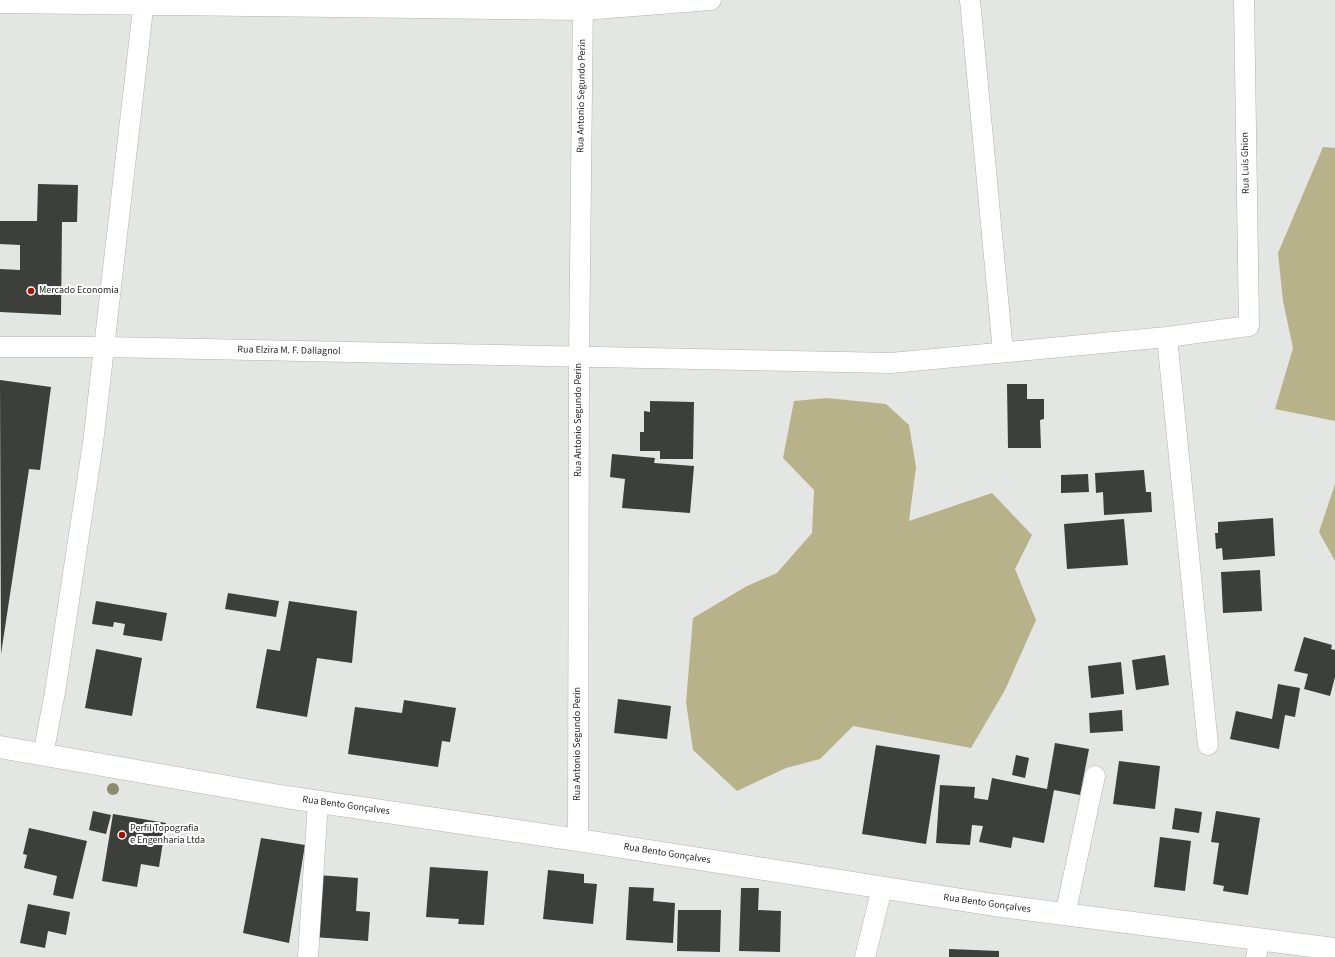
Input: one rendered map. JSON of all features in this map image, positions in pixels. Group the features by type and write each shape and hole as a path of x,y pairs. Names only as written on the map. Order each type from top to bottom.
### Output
{"street":[{"path":"0,4 144,2 583,5 711,0"},
{"path":"970,0 1003,352"},
{"name":"Rua Luis Ghion","path":"1244,0 1249,326"},
{"path":"43,755 55,692 93,443 144,2"},
{"name":"Rua Antonio Segundo Perin","path":"578,840 579,358 583,5"},
{"name":"Rua Elzira M. F. Dallagnol","path":"0,347 105,347 579,358 891,363 1167,337 1249,326"},
{"path":"1167,337 1208,745"},
{"name":"Rua Bento Gonçalves","path":"0,747 318,802 578,840 1065,915 1258,948 1335,949"},
{"path":"1065,915 1095,776"},
{"path":"308,957 318,802"},
{"path":"865,957 882,888"}],"shaded area":[{"path":"1323,147 1335,148 1335,421 1275,409 1293,348 1283,301 1278,253"},
{"path":"827,398 886,404 909,425 916,467 909,521 992,493 1032,535 1015,569 1036,620 1005,690 971,748 853,726 820,759 786,768 737,791 693,750 686,702 693,618 747,586 777,573 812,533 814,490 783,458 794,401"},
{"path":"1335,484 1335,561 1319,532"}],"building":[{"path":"38,184 78,185 77,222 62,222 61,315 0,312 0,269 20,270 20,245 0,244 0,221 37,221"},
{"path":"0,380 51,387 40,470 29,469 1,654"},
{"path":"1007,384 1027,384 1027,399 1044,399 1044,419 1040,420 1041,448 1008,448"},
{"path":"650,401 694,402 693,459 660,459 660,451 640,451 640,432 644,432 644,411 650,412"},
{"path":"612,454 655,458 654,463 694,466 690,513 622,508 625,479 610,477"},
{"path":"1144,470 1146,492 1151,492 1152,512 1104,515 1103,492 1096,493 1095,473"},
{"path":"1088,474 1089,492 1061,493 1061,475"},
{"path":"1273,518 1275,556 1223,560 1222,548 1216,549 1215,533 1218,533 1218,522"},
{"path":"1124,519 1128,565 1067,569 1064,524"},
{"path":"1260,570 1262,611 1223,613 1221,572"},
{"path":"228,593 279,601 276,617 225,609"},
{"path":"96,601 167,613 162,641 123,635 125,624 114,622 113,627 92,624"},
{"path":"289,601 357,611 352,663 317,658 307,717 256,708 267,649 280,651"},
{"path":"1304,637 1332,645 1331,649 1335,650 1335,677 1330,696 1304,689 1308,674 1294,671"},
{"path":"96,649 142,658 132,716 85,708"},
{"path":"1165,655 1169,685 1136,690 1132,660"},
{"path":"1121,662 1124,694 1091,698 1088,666"},
{"path":"1278,684 1300,688 1295,717 1285,715 1279,749 1230,739 1236,711 1272,719"},
{"path":"618,699 671,706 667,739 614,733"},
{"path":"404,700 456,708 450,742 442,741 438,767 348,754 355,707 402,713"},
{"path":"1122,710 1123,731 1090,733 1089,713"},
{"path":"1055,743 1089,749 1080,795 1054,790 1044,843 1013,837 1011,848 979,842 983,826 972,825 970,845 936,843 940,785 975,787 974,798 988,800 992,778 1047,789"},
{"path":"876,745 940,755 926,844 862,834"},
{"path":"1016,755 1029,758 1025,778 1012,775"},
{"path":"1119,761 1160,766 1155,809 1113,804"},
{"path":"1175,808 1202,812 1199,833 1172,829"},
{"path":"93,811 111,815 106,834 89,830"},
{"path":"1216,811 1260,818 1248,895 1223,891 1224,886 1213,884 1219,843 1211,842"},
{"path":"113,814 166,823 159,867 141,864 137,887 102,881"},
{"path":"29,828 87,841 73,899 53,895 57,876 24,868 27,855 23,854"},
{"path":"1160,837 1191,841 1185,891 1154,887"},
{"path":"261,838 305,845 289,943 243,933"},
{"path":"430,867 488,871 484,925 458,924 459,919 426,917"},
{"path":"548,870 584,874 584,883 597,884 593,924 543,919"},
{"path":"318,875 358,878 356,911 370,912 368,941 314,937"},
{"path":"629,887 654,888 653,901 675,903 673,943 626,940"},
{"path":"741,888 759,888 758,910 781,911 780,952 739,951"},
{"path":"28,904 70,912 66,935 48,931 45,948 20,943"},
{"path":"678,910 721,910 720,952 677,951"},
{"path":"949,949 999,951 999,957 949,957"}],"place":[{"name":"Mercado Economia","path":"31,291"},
{"name":"Perfil Topografia e Engenharia Ltda","path":"122,835"}]}
